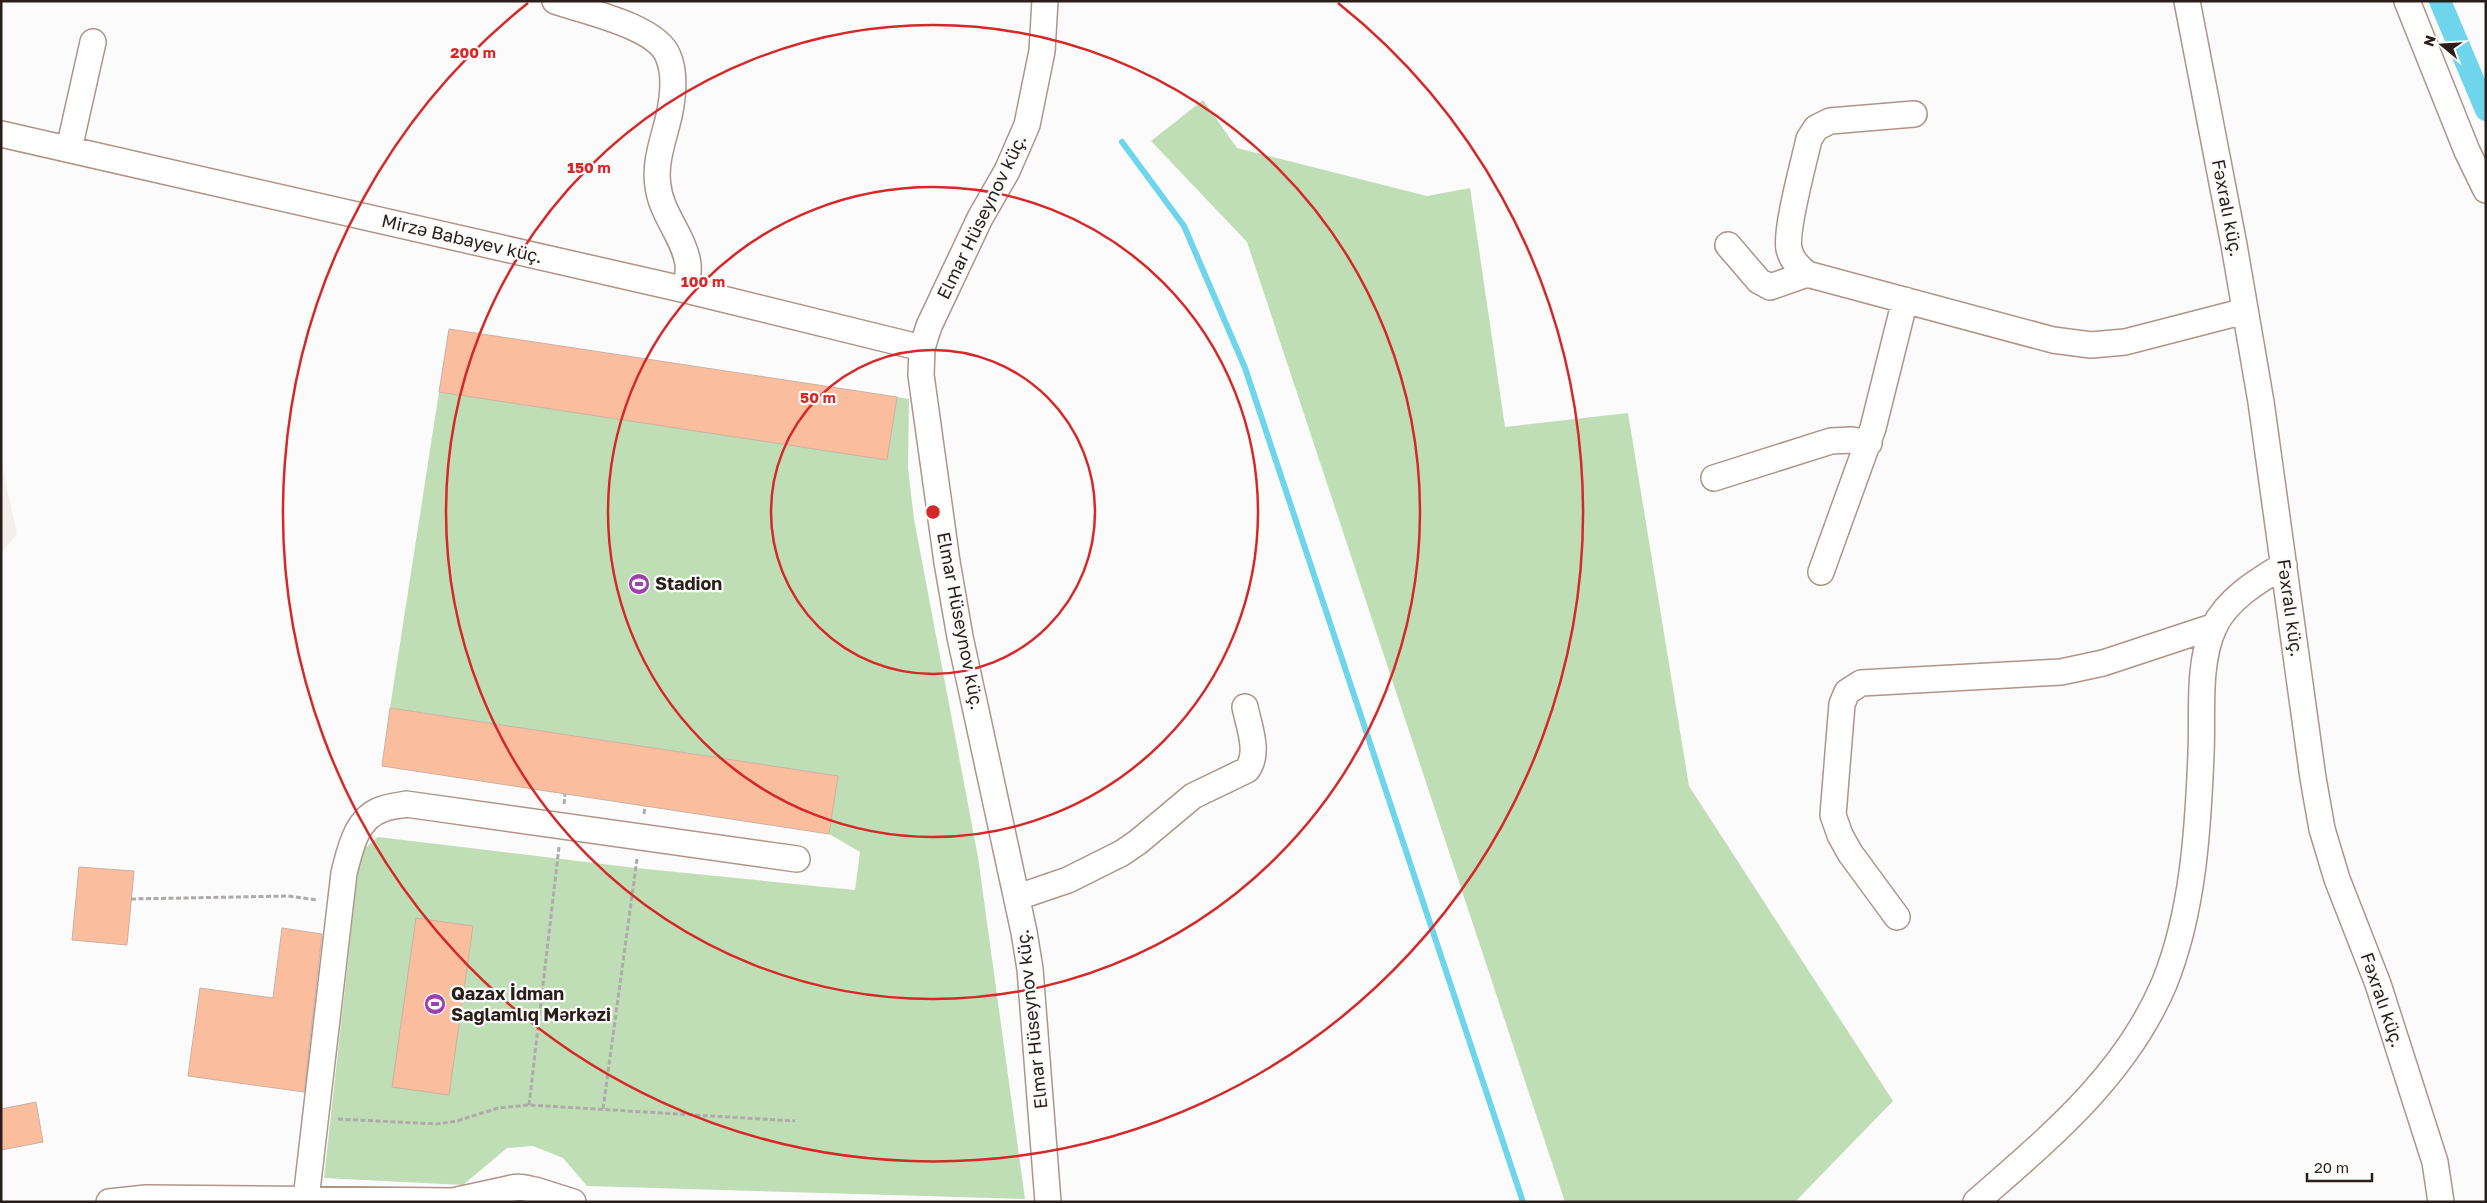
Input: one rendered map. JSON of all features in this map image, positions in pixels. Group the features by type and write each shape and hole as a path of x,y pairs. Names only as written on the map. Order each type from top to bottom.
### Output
{"street":[{"path":"555,1 637,29 657,41 668,55 673,82 672,104 658,162 657,186 661,202 688,264 686,290"},
{"name":"Elmar Hüseynov küç.","path":"1045,1 1042,51 1027,126 1007,171 980,218 929,326 922,348 921,375 947,562 960,637 1018,896 1030,969 1048,1202"},
{"name":"Fəxralı küç.","path":"2187,1 2246,311 2284,565 2313,778 2322,829 2337,879 2387,1012 2435,1162 2441,1202"},
{"path":"2407,1 2467,151 2486,190"},
{"path":"69,150 93,42"},
{"path":"1914,114 1830,121 1816,128 1809,139 1790,229 1789,247 1794,263 1807,274 2053,340 2091,345 2125,342 2246,311"},
{"name":"Mirzə Babayev küç.","path":"1,134 686,290 922,348"},
{"path":"1728,245 1759,281 1770,287 1807,274"},
{"path":"1821,572 1869,443 1905,300"},
{"path":"1714,478 1831,441 1852,440 1869,443"},
{"path":"1976,1202 2068,1122 2099,1086 2138,1034 2151,1012 2165,981 2186,907 2193,863 2200,797 2206,652 2215,626 2233,603 2255,583 2284,565"},
{"path":"1897,917 1850,853 1840,835 1833,815 1842,704 1847,692 1861,683 2061,672 2103,663 2215,626"},
{"path":"1018,896 1068,880 1122,853 1193,796 1247,770 1253,762 1254,754 1245,707"},
{"path":"306,1199 344,873 352,843 364,821 381,809 406,804 797,860"},
{"path":"109,1202 146,1198 453,1201 520,1195 573,1202"}],"path":[{"path":"529,1105 565,794"},
{"path":"603,1109 644,806"},
{"path":"132,899 288,896 341,903"},
{"path":"315,1118 437,1124 457,1121 498,1108 529,1105 795,1121"}],"shaded area":[{"path":"1,461 17,534 1,554"}],"green space":[{"path":"1203,100 1237,148 1427,196 1470,188 1505,427 1628,413 1689,786 1893,1101 1795,1202 1565,1202 1247,242 1151,141"},
{"path":"439,392 887,460 897,397 909,399 908,468 914,519 978,857 1025,1199 587,1186 563,1158 533,1146 507,1148 463,1185 324,1178 360,852 378,837 636,868 855,890 860,852 829,834 838,776 390,708"}],"building":[{"path":"449,329 897,397 887,460 439,392"},
{"path":"390,708 838,776 829,834 382,766"},
{"path":"79,867 134,871 127,945 72,940"},
{"path":"416,918 473,926 449,1095 392,1087"},
{"path":"282,928 322,934 304,1092 188,1076 200,988 273,998"},
{"path":"36,1102 43,1142 1,1150 1,1109"}],"waterway":[{"path":"2440,1 2486,110"},
{"path":"1122,142 1184,226 1245,368 1523,1202"}],"place":[{"name":"Stadion","path":"639,584"},
{"name":"Qazax İdman Sağlamlıq Mərkəzi","path":"435,1004"}]}
